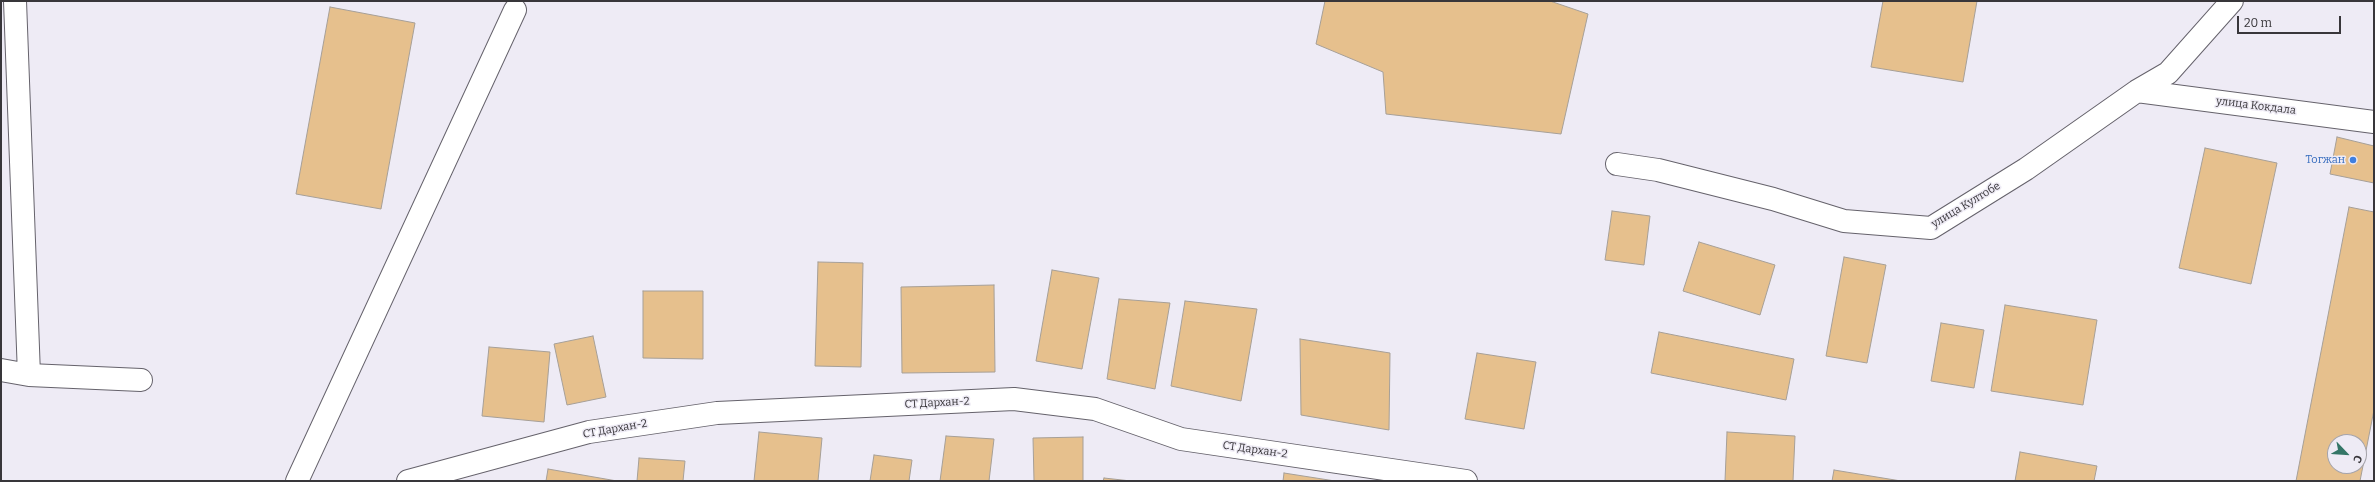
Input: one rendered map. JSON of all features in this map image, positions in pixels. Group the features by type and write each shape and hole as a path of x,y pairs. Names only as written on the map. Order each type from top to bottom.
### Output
{"street":[{"path":"15,1 29,375"},
{"name":"улица Култобе","path":"1617,164 1666,172 1772,198 1844,221 1931,228 2026,169 2137,91 2168,73 2232,1"},
{"path":"297,481 515,10"},
{"name":"улица Кокдала","path":"2137,91 2374,122"},
{"path":"1,370 29,375 141,380"},
{"name":"СТ Дархан-2","path":"408,481 589,432 717,413 1014,399 1095,409 1181,439 1466,481"}],"building":[{"path":"1325,1 1550,1 1588,14 1561,134 1386,114 1383,72 1316,44"},
{"path":"1883,1 1977,1 1963,82 1871,67"},
{"path":"330,7 415,23 381,209 296,194"},
{"name":"Тогжан","path":"2337,137 2374,146 2374,183 2330,174"},
{"path":"2205,148 2277,163 2251,284 2179,268"},
{"path":"2349,207 2374,212 2374,410 2367,446 2367,434 2327,434 2327,474 2361,474 2360,481 2296,481"},
{"path":"1612,211 1650,216 1644,265 1605,260"},
{"path":"1699,242 1775,265 1760,315 1683,291"},
{"path":"1844,257 1886,265 1867,363 1826,356"},
{"path":"818,262 863,263 861,367 815,366"},
{"path":"1052,270 1099,278 1082,369 1036,361"},
{"path":"994,285 995,372 902,373 901,287"},
{"path":"643,291 703,291 703,359 643,358"},
{"path":"1119,299 1170,303 1155,389 1107,379"},
{"path":"1185,301 1257,309 1241,401 1171,386"},
{"path":"2005,305 2097,320 2083,405 1991,391"},
{"path":"1941,323 1984,330 1974,388 1931,381"},
{"path":"1659,332 1794,359 1786,400 1651,373"},
{"path":"593,336 606,397 567,405 554,344"},
{"path":"1300,339 1390,353 1389,430 1301,415"},
{"path":"489,347 550,352 544,422 482,416"},
{"path":"1477,353 1536,362 1524,429 1465,419"},
{"path":"759,432 822,438 818,481 754,481"},
{"path":"1727,432 1795,436 1793,481 1725,481"},
{"path":"946,436 994,439 989,481 940,481"},
{"path":"1083,437 1083,481 1034,481 1033,438"},
{"path":"2020,452 2097,466 2094,481 2015,481"},
{"path":"874,455 912,460 909,481 870,481"},
{"path":"639,458 685,461 683,481 637,481"},
{"path":"548,469 617,481 546,481"},
{"path":"1834,470 1901,481 1832,481"},
{"path":"1284,473 1335,481 1283,481"},
{"path":"1104,478 1131,481 1103,481"}],"place":[{"name":"Тогжан","path":"2353,160"}]}
